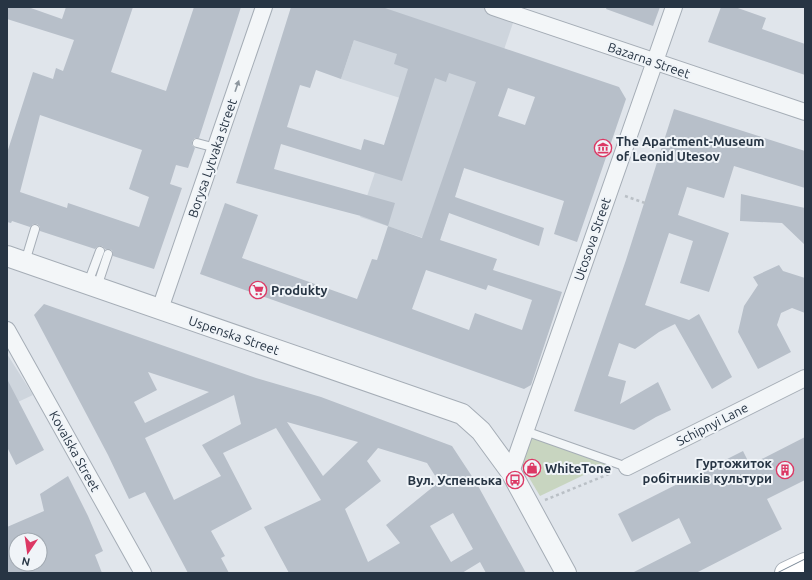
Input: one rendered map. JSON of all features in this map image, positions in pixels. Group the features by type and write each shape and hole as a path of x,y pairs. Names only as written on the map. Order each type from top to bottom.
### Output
{"main road":[{"path":"786,573 805,564"}],"street":[{"name":"Borysa Lytvaka street","path":"160,309 264,7"},
{"name":"Bazarna Street","path":"493,7 805,112"},
{"name":"Utosova Street","path":"511,472 674,7"},
{"name":"Uspenska Street","path":"16,259 462,414 481,431 511,472"},
{"name":"Kovalska Street","path":"7,330 143,573"},
{"name":"Schipnyi Lane","path":"627,467 805,378"},
{"path":"511,472 566,573"}],"lane":[{"path":"197,143 216,148"},
{"path":"16,259 35,229"},
{"path":"92,286 104,252"},
{"path":"525,431 627,467"}],"path":[{"path":"609,191 645,203"},
{"path":"529,507 627,467"}],"shaded area":[{"path":"365,7 485,7 515,17 439,243 360,217 400,98 341,79"},
{"path":"7,354 33,395 7,407"}],"green space":[{"path":"533,433 611,462 540,496 522,466"}],"building":[{"path":"7,7 28,7 62,19 66,7 133,7 111,72 166,91 194,7 241,7 199,138 195,138 192,141 192,145 195,148 188,168 176,165 170,184 182,188 154,269 113,256 112,250 105,249 102,246 95,249 40,231 40,227 37,224 33,224 30,227 12,221 11,223 7,222 7,153 33,72 53,79 56,68 63,71 74,40 7,19","holes":["40,115 142,150 129,189 149,197 139,227 68,203 67,208 20,192"]},
{"path":"291,7 382,7 619,87 626,99 577,242 554,234 564,201 464,168 455,197 544,228 539,246 449,213 440,240 497,259 493,270 562,292 531,385 524,389 200,274 225,203 258,215 242,258 357,299 372,259 377,260 388,226 361,216 236,183","holes":["354,40 397,54 394,64 408,69 384,145 364,139 361,150 287,127 300,85 310,88 316,70 341,79","449,73 476,82 422,238 388,226 395,203 274,169 281,144 402,181 435,78 446,82","508,88 535,97 525,125 498,116","426,270 486,290 488,285 532,300 522,330 475,313 469,330 412,309"]},
{"path":"607,7 660,7 653,26 606,9"},
{"path":"721,7 735,7 766,18 762,29 805,44 805,75 708,42"},
{"path":"674,109 805,151 805,188 734,166 724,198 687,187 678,215 729,233 709,292 680,283 693,241 669,233 645,305 689,320 699,314 732,377 712,389 675,324 659,332 635,349 619,343 608,376 626,381 620,404 658,382 671,410 634,430 574,411 626,260"},
{"path":"741,194 805,208 805,245 782,223 740,221"},
{"path":"779,265 783,271 805,278 805,313 792,308 781,313 777,325 791,352 758,369 738,332 744,306 758,285 753,277"},
{"path":"44,304 256,378 321,397 452,446 477,484 526,573 486,573 480,562 462,573 289,573 264,527 321,500 276,428 223,453 252,509 211,531 225,556 221,558 229,573 188,573 145,492 129,499 108,455 34,315","holes":["148,372 209,392 145,423 134,402 157,390","234,395 241,424 202,445 221,476 174,500 145,438","287,422 358,442 323,476","378,448 427,463 439,482 386,525 400,543 368,562 345,509 381,481 367,461","453,513 473,549 451,562 430,526"]},
{"path":"7,379 44,450 16,465 7,447"},
{"path":"805,437 805,480 767,499 782,529 696,573 632,573 691,543 679,518 632,542 618,514 743,451 750,465"},
{"path":"68,476 88,516 103,551 95,555 102,573 7,573 7,527 44,511 40,494"}],"tram line":[{"path":"777,573 805,559"}],"place":[{"name":"The Apartment-Museum of Leonid Utesov","path":"603,148"},
{"name":"Produkty","path":"258,290"},
{"name":"WhiteTone","path":"532,468"},
{"name":"Гуртожиток робітників культури","path":"785,470"},
{"name":"Вул. Успенська","path":"515,480"}]}
